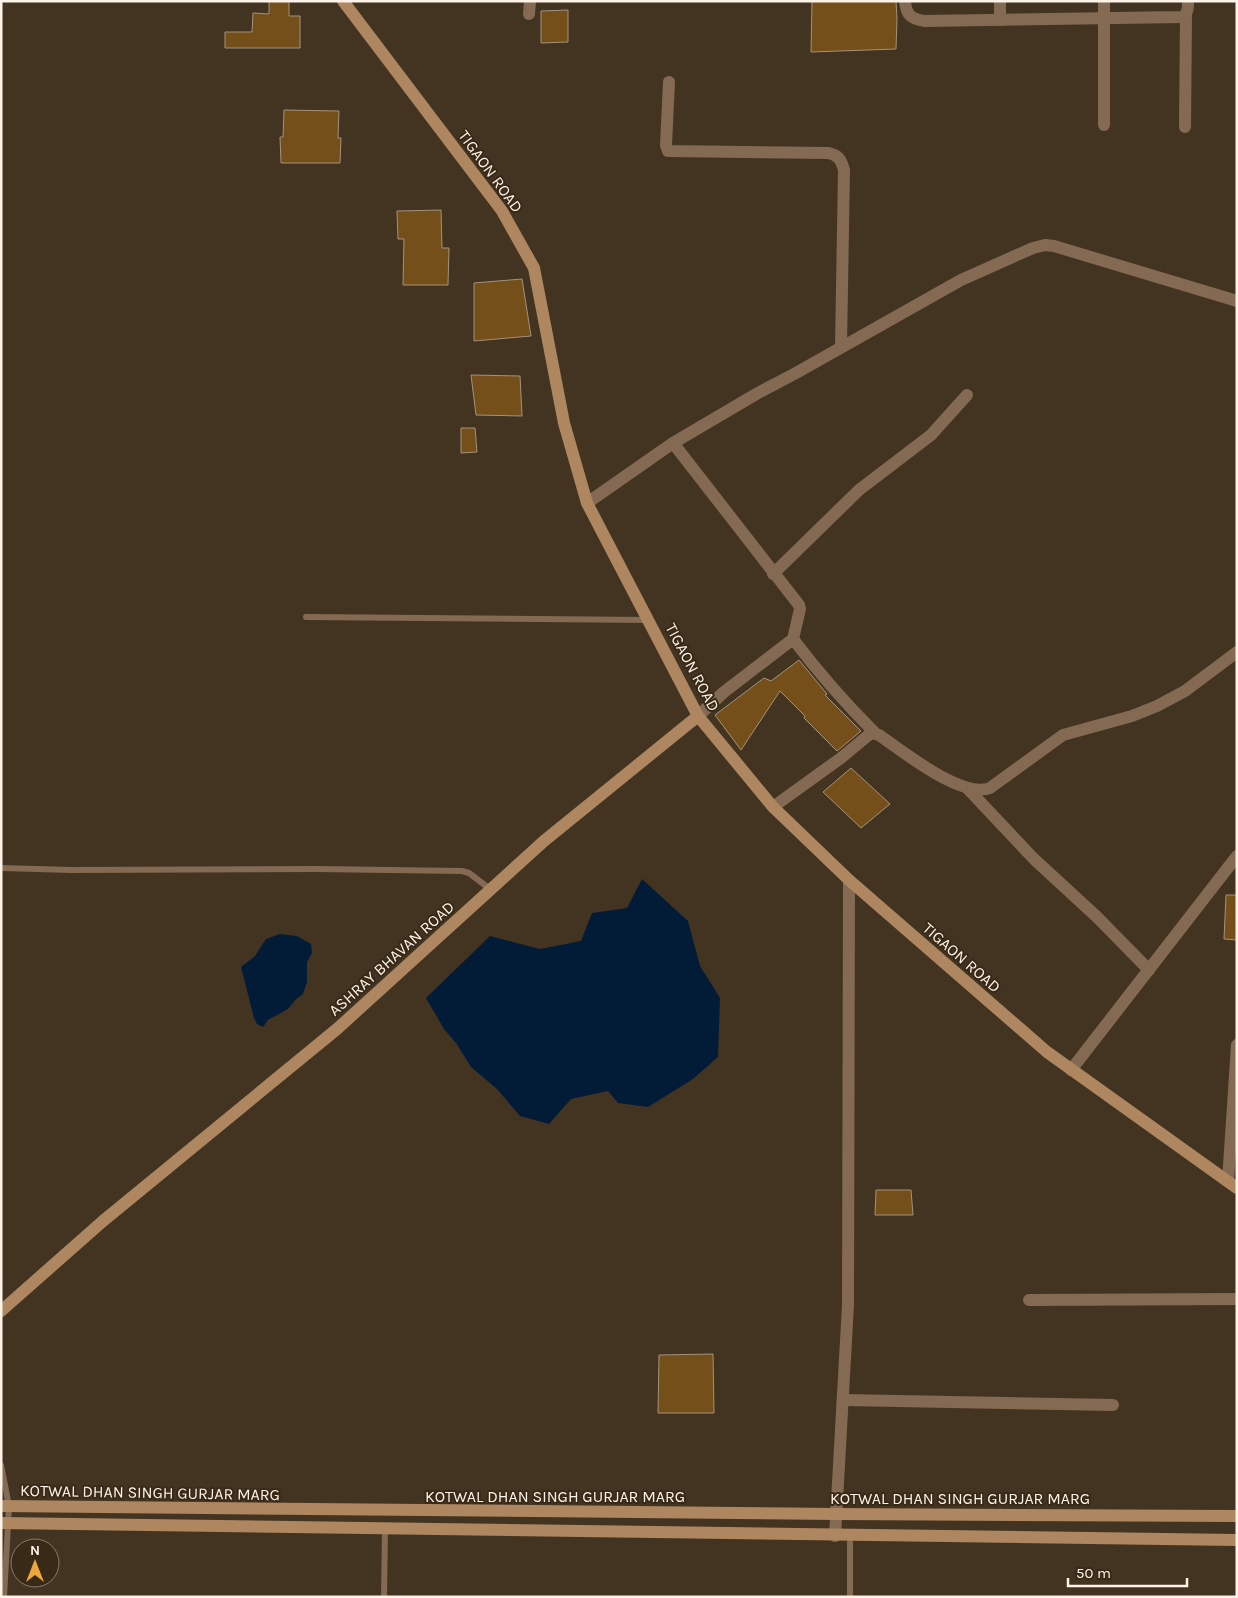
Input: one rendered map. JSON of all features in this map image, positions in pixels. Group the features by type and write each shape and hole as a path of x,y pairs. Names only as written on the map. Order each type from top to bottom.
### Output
{"street":[{"name":"TIGAON ROAD","path":"343,1 502,211 534,268 564,423 587,502 698,716 773,807 849,880 1047,1052 1232,1184"},
{"path":"905,1 909,17 925,21 1182,18 1186,15"},
{"path":"1000,1 1000,20"},
{"path":"1104,1 1104,125"},
{"path":"1185,127 1186,15 1188,1"},
{"path":"669,82 666,145 668,151 828,153 836,154 842,160 844,170 842,347"},
{"path":"587,502 673,443 758,392 961,280 1033,248 1045,245 1054,246 1237,301"},
{"path":"773,574 859,490 931,435 968,395"},
{"path":"673,443 799,605 799,614 793,639 724,692 698,716"},
{"path":"793,639 821,676 875,733 936,774 968,789 980,790 990,788 1063,734 1132,716 1164,702 1184,691 1237,652"},
{"name":"ASHRAY BHAVAN ROAD","path":"1,1311 103,1221 337,1028 544,841 698,716"},
{"path":"773,807 841,758 868,735 875,733"},
{"path":"968,789 1034,859 1149,970"},
{"path":"1072,1070 1237,856"},
{"path":"835,1536 848,1305 849,880"},
{"path":"1232,1184 1237,1045"},
{"path":"1029,1300 1237,1299"},
{"path":"843,1400 1113,1405"},
{"name":"KOTWAL DHAN SINGH GURJAR MARG","path":"5,1506 1237,1516"},
{"name":"KOTWAL DHAN SINGH GURJAR MARG","path":"5,1523 835,1536 1237,1540"}],"lane":[{"path":"306,618 649,620"},
{"path":"1,868 72,870 317,869 462,871 469,873 490,889"},
{"path":"1,1465 5,1506"},
{"name":"KOTWAL DHAN SINGH GURJAR MARG","path":"5,1506 5,1523"},
{"path":"4,1597 5,1523"},
{"path":"384,1597 385,1529"},
{"path":"850,1536 850,1597"}],"water":[{"path":"642,879 688,921 700,966 720,998 718,1057 693,1079 648,1107 618,1103 608,1091 571,1099 549,1124 520,1116 497,1089 471,1067 456,1043 444,1029 426,998 490,936 540,949 581,941 592,913 627,908"},
{"path":"280,934 297,936 311,944 312,953 307,962 307,982 303,994 288,1009 268,1020 263,1027 257,1024 254,1018 241,967 255,956 266,939"}],"building":[{"path":"269,1 289,1 289,16 300,16 300,48 225,48 225,32 252,32 253,13 269,14"},
{"path":"812,1 896,1 896,49 811,52"},
{"path":"568,10 568,42 541,43 541,11"},
{"path":"284,110 339,111 338,138 341,138 340,163 281,163 280,137 283,137"},
{"path":"441,210 442,248 449,248 448,285 403,285 404,239 398,239 397,211"},
{"path":"522,279 531,336 474,341 474,283"},
{"path":"471,375 520,376 522,416 476,415"},
{"path":"461,428 475,428 477,452 461,453"},
{"path":"799,660 827,694 825,695 861,731 837,751 780,691 741,750 715,715 764,678 771,681"},
{"path":"851,768 890,804 861,828 823,792"},
{"path":"1226,895 1237,895 1237,940 1224,939"},
{"path":"876,1190 911,1190 913,1215 875,1215"},
{"path":"713,1354 714,1413 658,1413 659,1355"}]}
